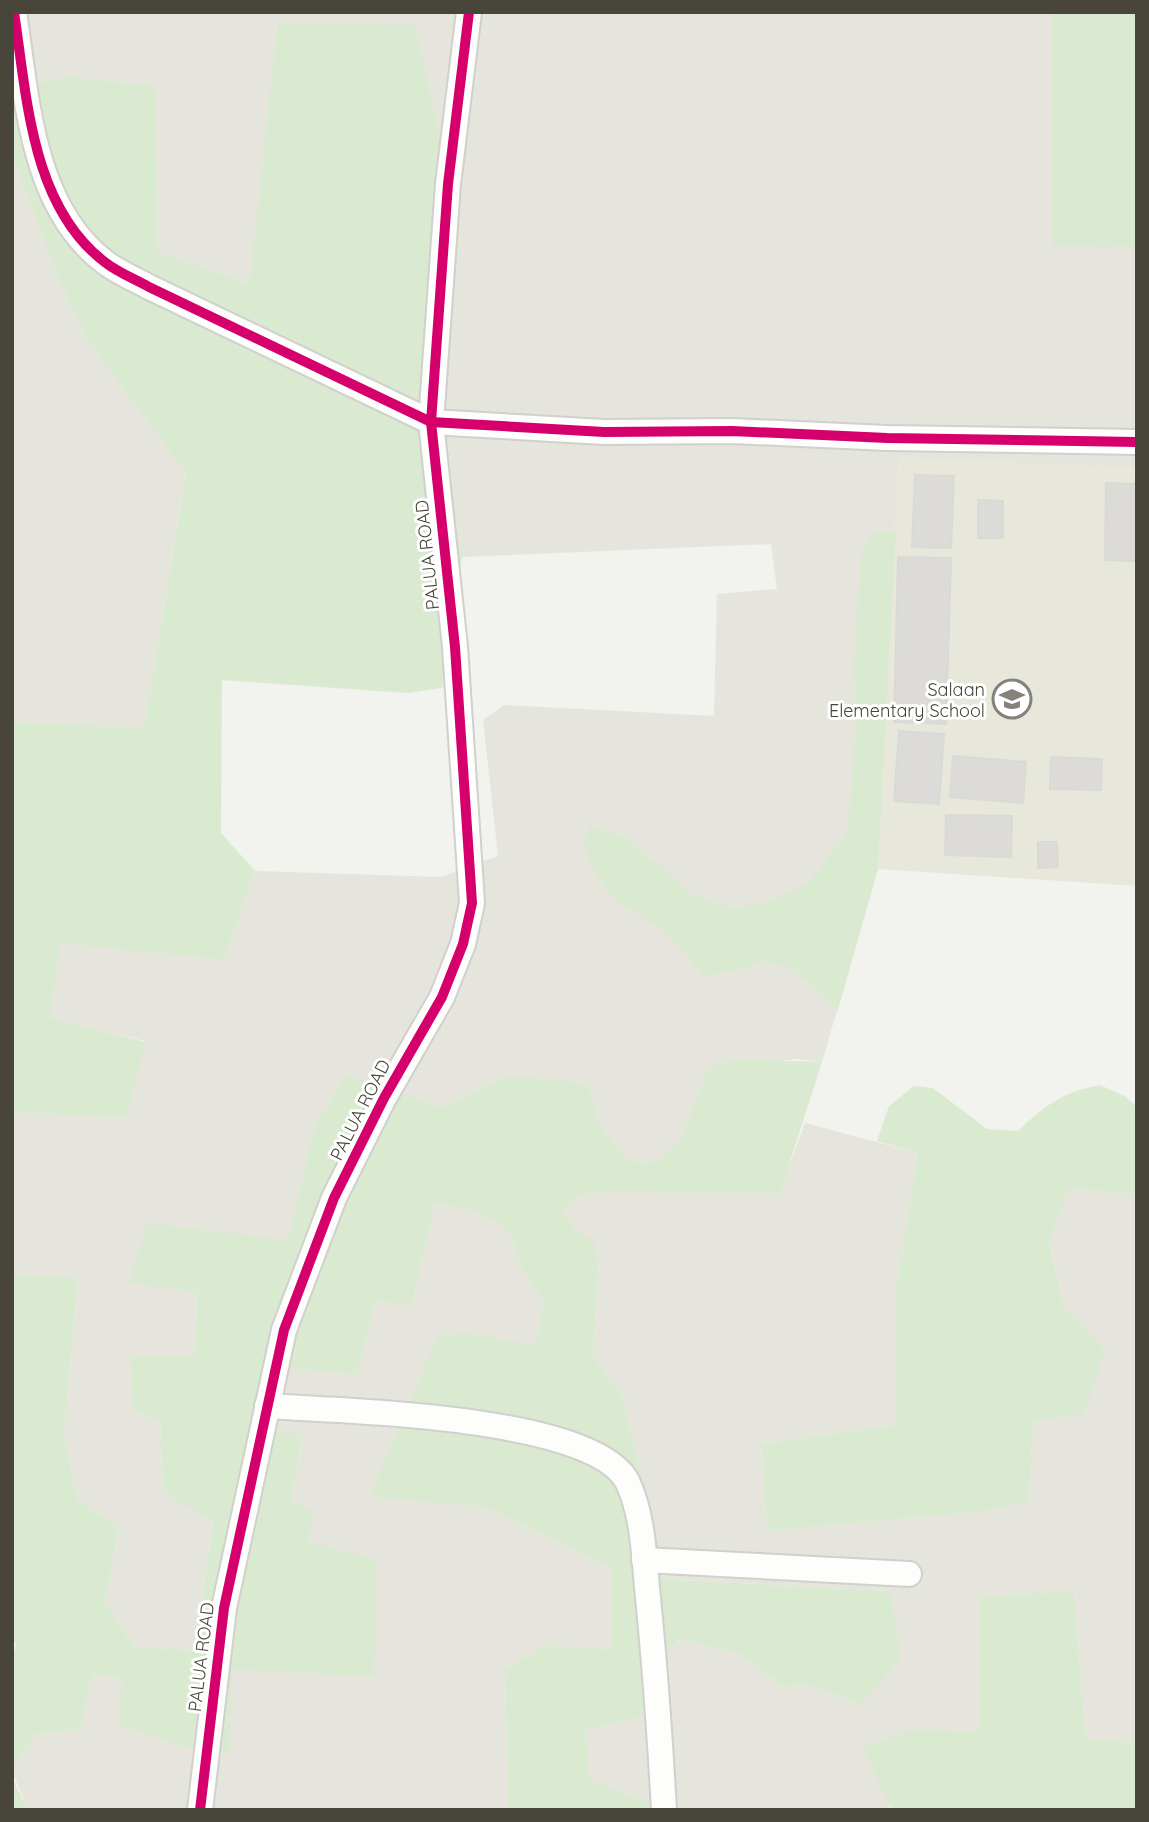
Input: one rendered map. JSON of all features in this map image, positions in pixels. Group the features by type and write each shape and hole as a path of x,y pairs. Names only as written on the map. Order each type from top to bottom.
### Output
{"street":[{"path":"14,12 33,141 56,199 76,234 107,264 149,287 431,422 604,432 732,431 887,438 1137,442"},
{"name":"PALUA ROAD","path":"200,1810 224,1608 284,1330 334,1199 384,1098 442,997 463,944 472,903 460,708 431,422 448,184 469,12"},
{"path":"267,1406 475,1422 570,1442 607,1460 627,1481 641,1529 664,1810"},
{"path":"644,1560 909,1574"}],"shaded area":[{"path":"12,12 1045,12 1051,14 1052,244 1137,247 1137,468 899,458 878,869 822,1062 797,1059 707,1069 679,1142 656,1162 628,1161 601,1126 586,1084 503,1077 441,1107 346,1074 314,1127 288,1241 197,1292 195,1356 130,1355 160,1421 163,1492 213,1521 194,1650 134,1647 105,1602 119,1527 77,1499 64,1435 78,1279 12,1274 12,1113 126,1118 145,1041 49,1018 60,942 224,960 255,871 441,877 498,856 483,720 504,705 714,716 717,594 777,589 771,544 462,557 448,447 444,377 277,23 251,283 157,251 156,86 67,76 12,88"},
{"path":"12,156 56,273 88,341 186,472 144,727 12,722"},
{"name":"Salaan Elementary School","path":"899,457 1137,468 1137,886 878,869"},
{"path":"805,1123 918,1153 895,1293 896,1424 761,1444 767,1531 981,1512 1029,1502 1033,1420 1105,1350 1064,1306 1049,1244 1069,1188 1137,1195 1137,1742 1086,1739 1074,1591 981,1596 979,1733 913,1729 889,1806 892,1810 671,1810 588,1780 586,1728 668,1711 670,1648 683,1639 742,1655 783,1687 811,1686 860,1705 890,1591 662,1579 641,1472 622,1395 593,1356 599,1261 575,1231 564,1208 584,1194 610,1192 779,1193"},
{"path":"435,1204 463,1208 497,1221 513,1241 519,1264 543,1300 536,1346 468,1333 369,1496 484,1507 611,1568 611,1649 545,1645 505,1669 508,1810 28,1810 12,1771 35,1735 81,1729 90,1674 124,1679 230,1753 231,1669 308,1542 291,1501 303,1437 276,1430 288,1369 358,1375 375,1301 412,1305"}],"green space":[{"path":"1045,12 1137,12 1137,247 1052,245 1051,14"},
{"path":"277,23 415,25 460,228 444,377 448,447 462,557 442,688 407,693 222,680 221,833 255,871 224,960 60,943 50,1018 146,1042 126,1118 12,1113 12,722 144,727 186,473 88,341 56,273 12,156 12,88 67,76 156,86 157,251 250,283"},
{"path":"896,530 878,869 838,1010 790,968 762,961 737,971 702,976 686,953 661,928 619,903 595,873 584,845 588,826 625,837 695,896 735,908 766,902 798,889 821,868 848,829 855,734 854,659 861,552 873,533"},
{"path":"732,1059 822,1062 780,1193 610,1192 584,1194 564,1208 575,1230 593,1240 599,1261 593,1356 622,1395 641,1472 662,1579 890,1591 901,1658 861,1705 811,1686 783,1687 742,1655 682,1639 670,1648 668,1711 586,1729 589,1780 671,1810 508,1810 505,1669 545,1645 611,1649 611,1568 484,1507 369,1497 438,1335 468,1333 536,1345 543,1300 519,1264 513,1241 496,1221 463,1208 435,1204 412,1305 375,1301 358,1375 288,1369 277,1430 303,1436 291,1501 312,1511 308,1542 376,1559 374,1677 232,1669 230,1754 181,1746 118,1725 123,1679 91,1674 81,1729 35,1735 12,1771 12,1662 16,1644 12,1637 12,1274 78,1278 64,1435 77,1499 119,1527 105,1602 134,1647 194,1650 213,1522 163,1492 160,1421 133,1410 130,1355 195,1356 197,1292 129,1283 147,1223 288,1240 314,1127 346,1074 441,1107 503,1077 541,1078 587,1084 601,1126 628,1161 655,1162 679,1142 707,1069"},
{"path":"1100,1085 1126,1097 1137,1107 1137,1195 1069,1188 1049,1244 1064,1306 1105,1350 1084,1414 1033,1421 1029,1502 981,1512 767,1531 761,1444 896,1424 895,1293 918,1153 877,1141 889,1106 914,1086 933,1088 987,1129 1018,1131 1055,1101 1075,1091"},
{"path":"1074,1591 1086,1739 1137,1742 1137,1810 892,1810 863,1748 913,1729 979,1732 980,1596"},
{"path":"12,1777 28,1810 12,1810"}],"building":[{"path":"915,475 954,476 951,548 912,547"},
{"path":"1106,483 1137,484 1137,561 1105,560"},
{"path":"978,500 1003,501 1003,538 978,538"},
{"path":"898,557 951,558 946,724 894,722"},
{"path":"899,731 944,734 939,804 894,801"},
{"path":"953,756 1026,762 1023,803 950,797"},
{"path":"1051,757 1102,759 1101,790 1050,789"},
{"path":"946,815 1012,816 1011,857 945,855"},
{"path":"1038,842 1057,842 1058,867 1038,868"}],"cycle path":[{"path":"14,12 23,79 37,148 47,181 62,212 81,240 106,263 127,276 431,422 604,432 732,431 887,438 1137,442"},
{"path":"200,1810 224,1608 284,1330 334,1198 384,1098 442,997 463,944 472,903 455,647 431,422 448,184 469,12"}],"place":[{"name":"Salaan Elementary School","path":"1012,699"}]}
